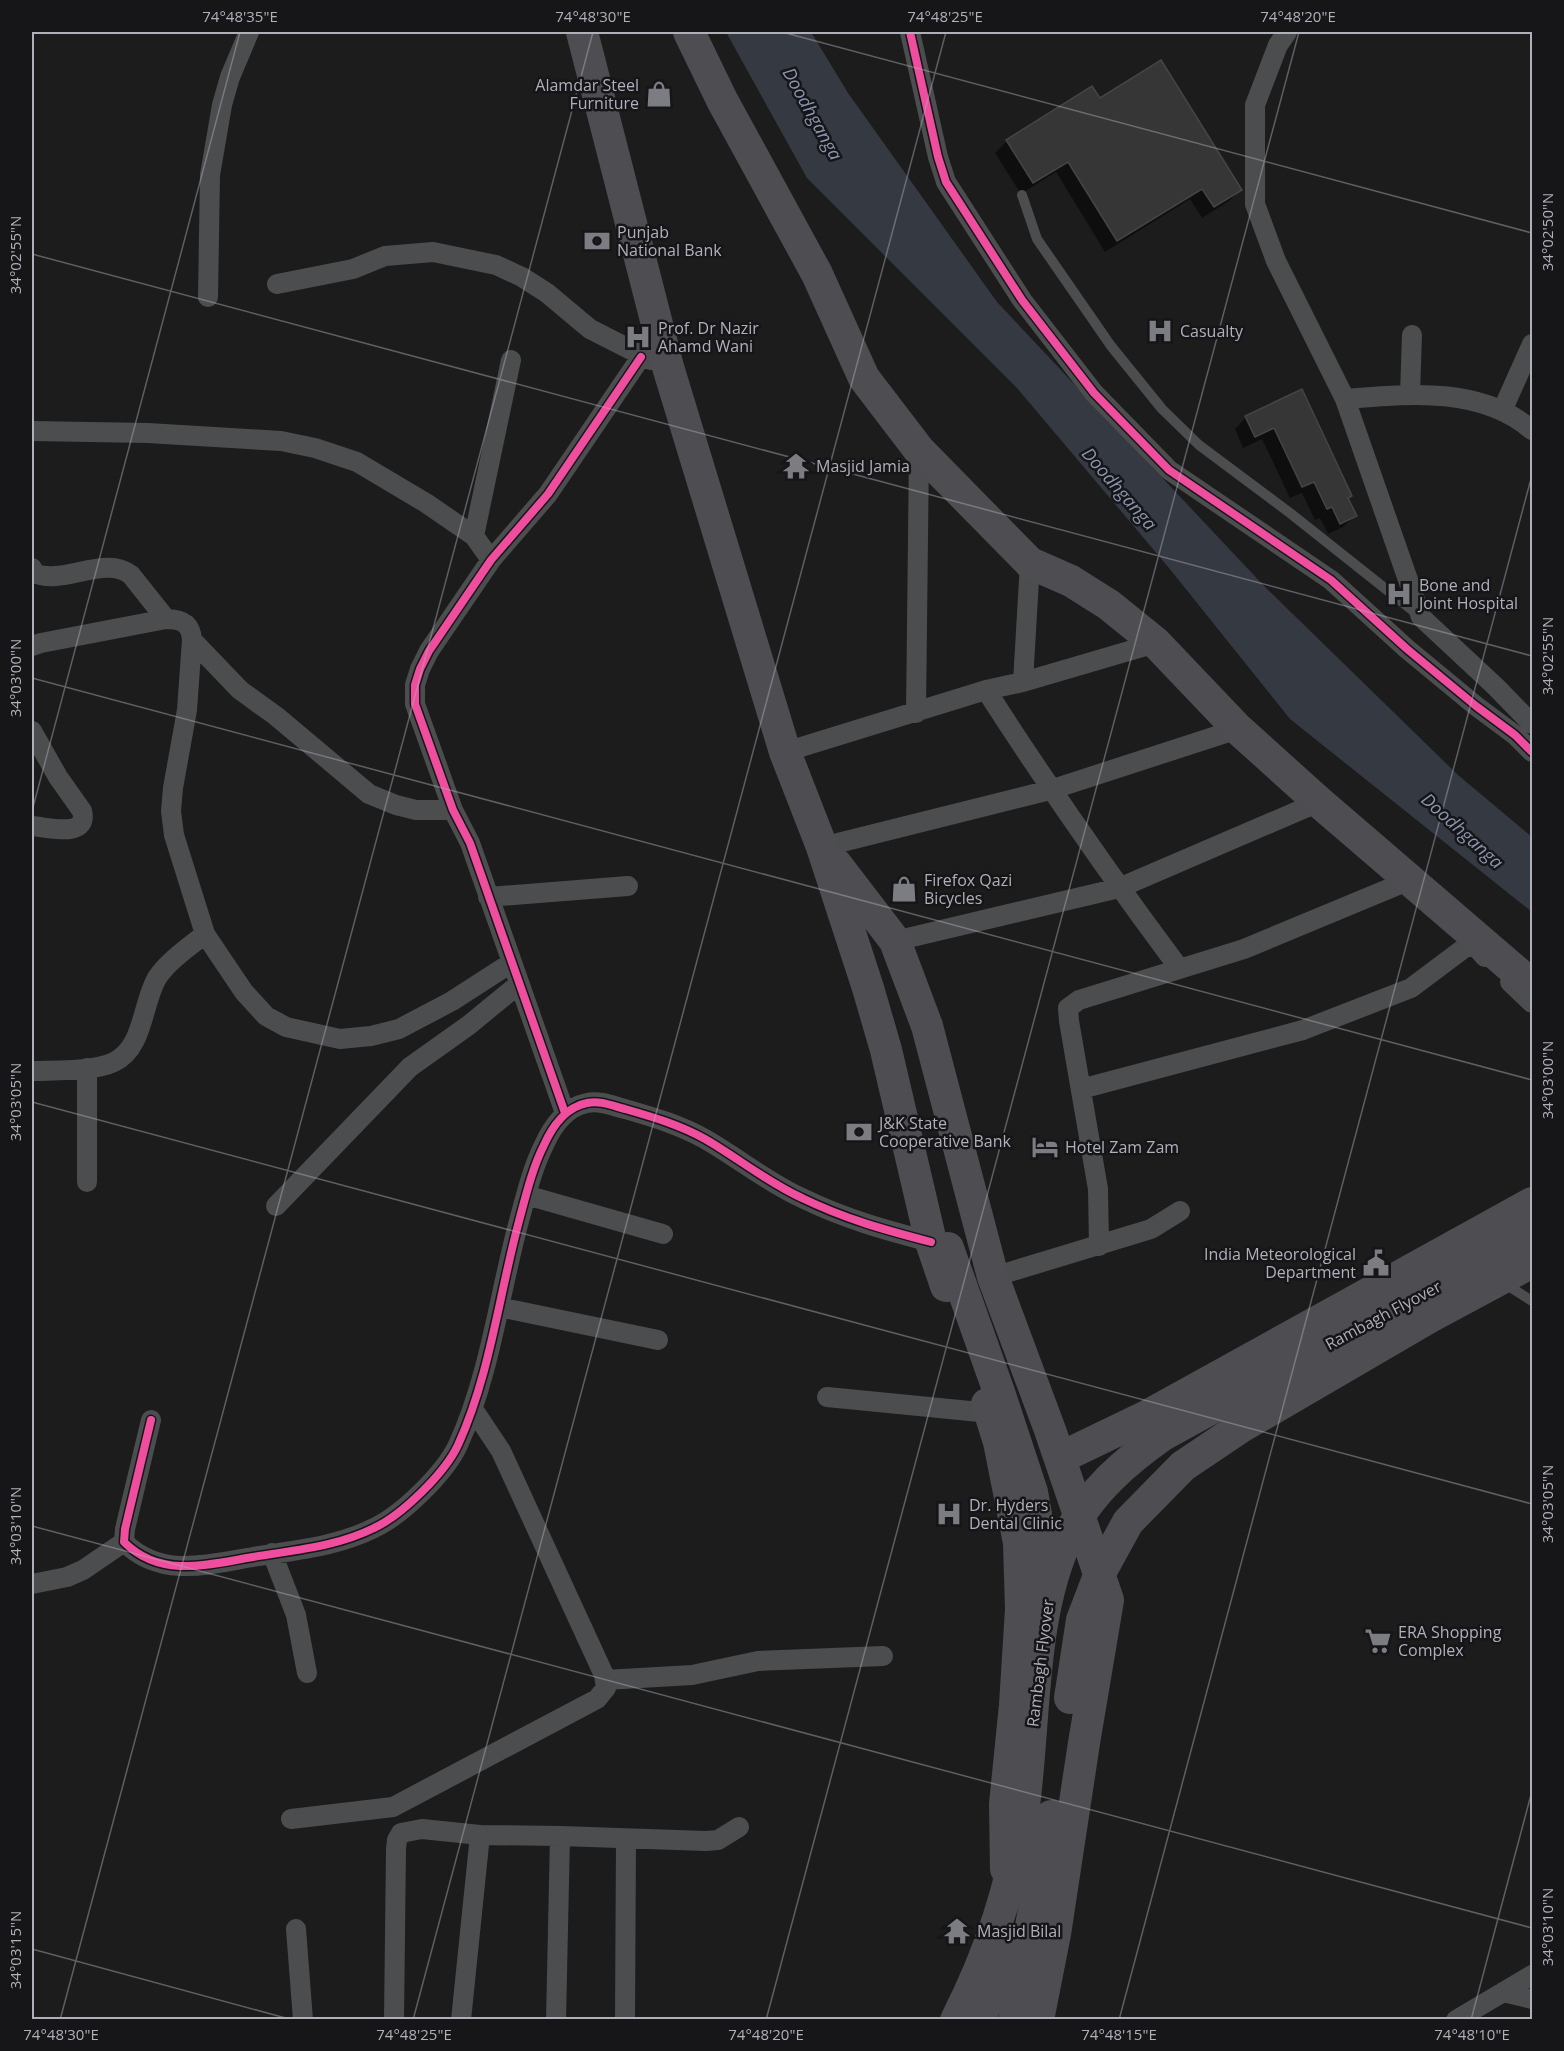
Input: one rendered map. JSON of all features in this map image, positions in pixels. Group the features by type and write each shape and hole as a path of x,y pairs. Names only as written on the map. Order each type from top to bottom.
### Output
{"main road":[{"path":"582,32 655,362 785,752 822,847 868,988 886,1006 892,1024 923,1158 940,1245 978,1379 999,1442 1019,1543 1021,1610 1015,1705 1005,1803 1006,1876 1000,1942 992,1982 980,2019"},
{"path":"689,32 722,100 817,274 864,378 919,450 1030,563 1071,581 1109,605 1156,643 1238,729 1319,802 1533,985"},
{"path":"822,847 895,940 927,1026 993,1277 1108,1600 1083,1743 1055,1934 1038,2019"},
{"path":"1061,1463 1533,1203"},
{"path":"1014,2019 1019,2002 1054,1798 1082,1620 1100,1573 1128,1522 1183,1466 1250,1421 1430,1317 1533,1230"},
{"path":"940,1245 1018,1446 1032,1492 1049,1589"},
{"path":"1061,1463 1099,1456 1193,1400 1468,1247 1492,1266 1533,1262"},
{"name":"Rambagh Flyover","path":"956,2019 980,1970 1004,1903 1023,1814 1041,1637 1049,1589 1070,1533 1081,1513 1118,1469 1163,1435 1492,1266"},
{"path":"978,1379 1023,1358"}],"street":[{"path":"208,297 210,175 222,105 230,77 249,32"},
{"path":"910,32 938,157 946,182 1022,300 1094,393 1168,470 1330,580 1407,649 1533,752"},
{"path":"1287,32 1278,45 1255,105 1255,204 1276,261 1345,399 1421,617 1533,724"},
{"path":"277,284 353,269 385,256 433,252 496,265 522,277 590,329 655,362 491,560 429,651 415,685 415,704 453,810 470,843 565,1113"},
{"path":"1410,394 1412,335"},
{"path":"1502,411 1533,344"},
{"path":"474,536 511,360"},
{"path":"1345,399 1410,394 1450,396 1478,402 1502,411 1533,430"},
{"path":"32,431 148,433 281,441 315,448 342,456 372,470 474,536 491,560"},
{"path":"916,712 919,450"},
{"path":"1023,682 1030,563"},
{"path":"32,568 34,573 47,576 111,568 123,569 131,575 166,620"},
{"path":"32,646 166,620 176,619 185,622 190,628 192,640 187,710 171,811 174,835 204,934 244,992 266,1016 286,1027 340,1039 371,1036 399,1029 452,1001 511,963"},
{"path":"192,640 240,690 276,716 369,794 416,810 453,810"},
{"path":"785,752 986,690 1023,682 1156,643"},
{"path":"986,690 1050,790 1179,968"},
{"path":"822,847 1050,790 1238,729"},
{"path":"32,731 84,817 81,825 75,829 32,826"},
{"path":"895,940 1119,888 1319,802"},
{"path":"1099,1246 1098,1189 1068,1008 1079,1000 1244,949 1410,880"},
{"path":"488,897 628,886"},
{"path":"32,1071 87,1068 116,1062 130,1048 137,1036 158,976 204,934"},
{"path":"1081,1089 1313,1026 1412,988 1467,946 1477,948 1533,1003"},
{"path":"276,1206 410,1067 519,984"},
{"path":"87,1068 87,1182"},
{"path":"124,1542 134,1552 149,1559 162,1564 181,1566 206,1565 341,1542 377,1527 433,1481 447,1465 457,1448 473,1409 526,1195 544,1143 565,1113 584,1103 598,1102 674,1124 706,1140 780,1187 804,1199 862,1224 940,1245"},
{"path":"526,1195 663,1234"},
{"path":"993,1277 1151,1229 1180,1211"},
{"path":"499,1307 658,1340"},
{"path":"827,1397 990,1413"},
{"path":"291,1819 393,1807 597,1699 606,1688 605,1680 501,1451 473,1409"},
{"path":"32,1584 67,1577 83,1570 124,1542 129,1507 151,1419"},
{"path":"273,1553 296,1616 307,1673"},
{"path":"605,1680 692,1675 758,1661 882,1656"},
{"path":"394,2019 397,1840 401,1833 422,1829 480,1835 718,1840 739,1827"},
{"path":"461,2019 480,1835"},
{"path":"556,2019 560,1836"},
{"path":"625,2019 626,1839"},
{"path":"296,1929 303,2019"},
{"path":"1456,2019 1533,1976"},
{"path":"1503,1992 1533,1999"}],"lane":[{"path":"1022,195 1038,239 1111,346 1162,409 1199,446 1290,513 1421,617"},
{"path":"1492,1266 1533,1301"}],"water":[{"name":"Doodhganga","path":"726,32 811,32 848,93 997,302 1265,587 1458,775 1532,837 1532,912 1290,719 1169,568 1017,388 807,178"}],"building":[{"path":"1161,60 1242,190 1214,207 1202,189 1117,241 1068,162 1033,183 1006,140 1092,86 1100,98"},
{"path":"1302,389 1352,496 1348,498 1357,516 1340,524 1332,507 1327,509 1314,482 1302,487 1274,428 1255,437 1245,416"}],"cycle path":[{"path":"910,32 938,157 946,182 1022,300 1094,393 1169,470 1331,580 1407,649 1515,735 1532,752"},
{"path":"565,1113 470,843 453,810 415,704 415,685 429,651 491,560 548,494 641,357"},
{"path":"151,1420 125,1529 124,1542 149,1559 172,1565 198,1566 345,1540 385,1522 422,1492 443,1468 458,1445 486,1363 512,1249 536,1163 547,1138 566,1113 587,1103 606,1104 676,1125 705,1139 789,1192 865,1223 931,1242"}],"place":[{"name":"Alamdar Steel Furniture","path":"659,94"},
{"name":"Punjab National Bank","path":"597,241"},
{"name":"Casualty","path":"1160,331"},
{"name":"Prof. Dr Nazir Ahamd Wani","path":"638,337"},
{"name":"Masjid Jamia","path":"796,466"},
{"name":"Bone and Joint Hospital","path":"1399,594"},
{"name":"Firefox Qazi Bicycles","path":"904,889"},
{"name":"J&K State Cooperative Bank","path":"859,1132"},
{"name":"Hotel Zam Zam","path":"1045,1147"},
{"name":"India Meteorological Department","path":"1376,1263"},
{"name":"Dr. Hyders Dental Clinic","path":"949,1514"},
{"name":"ERA Shopping Complex","path":"1378,1641"},
{"name":"Masjid Bilal","path":"957,1931"}]}
